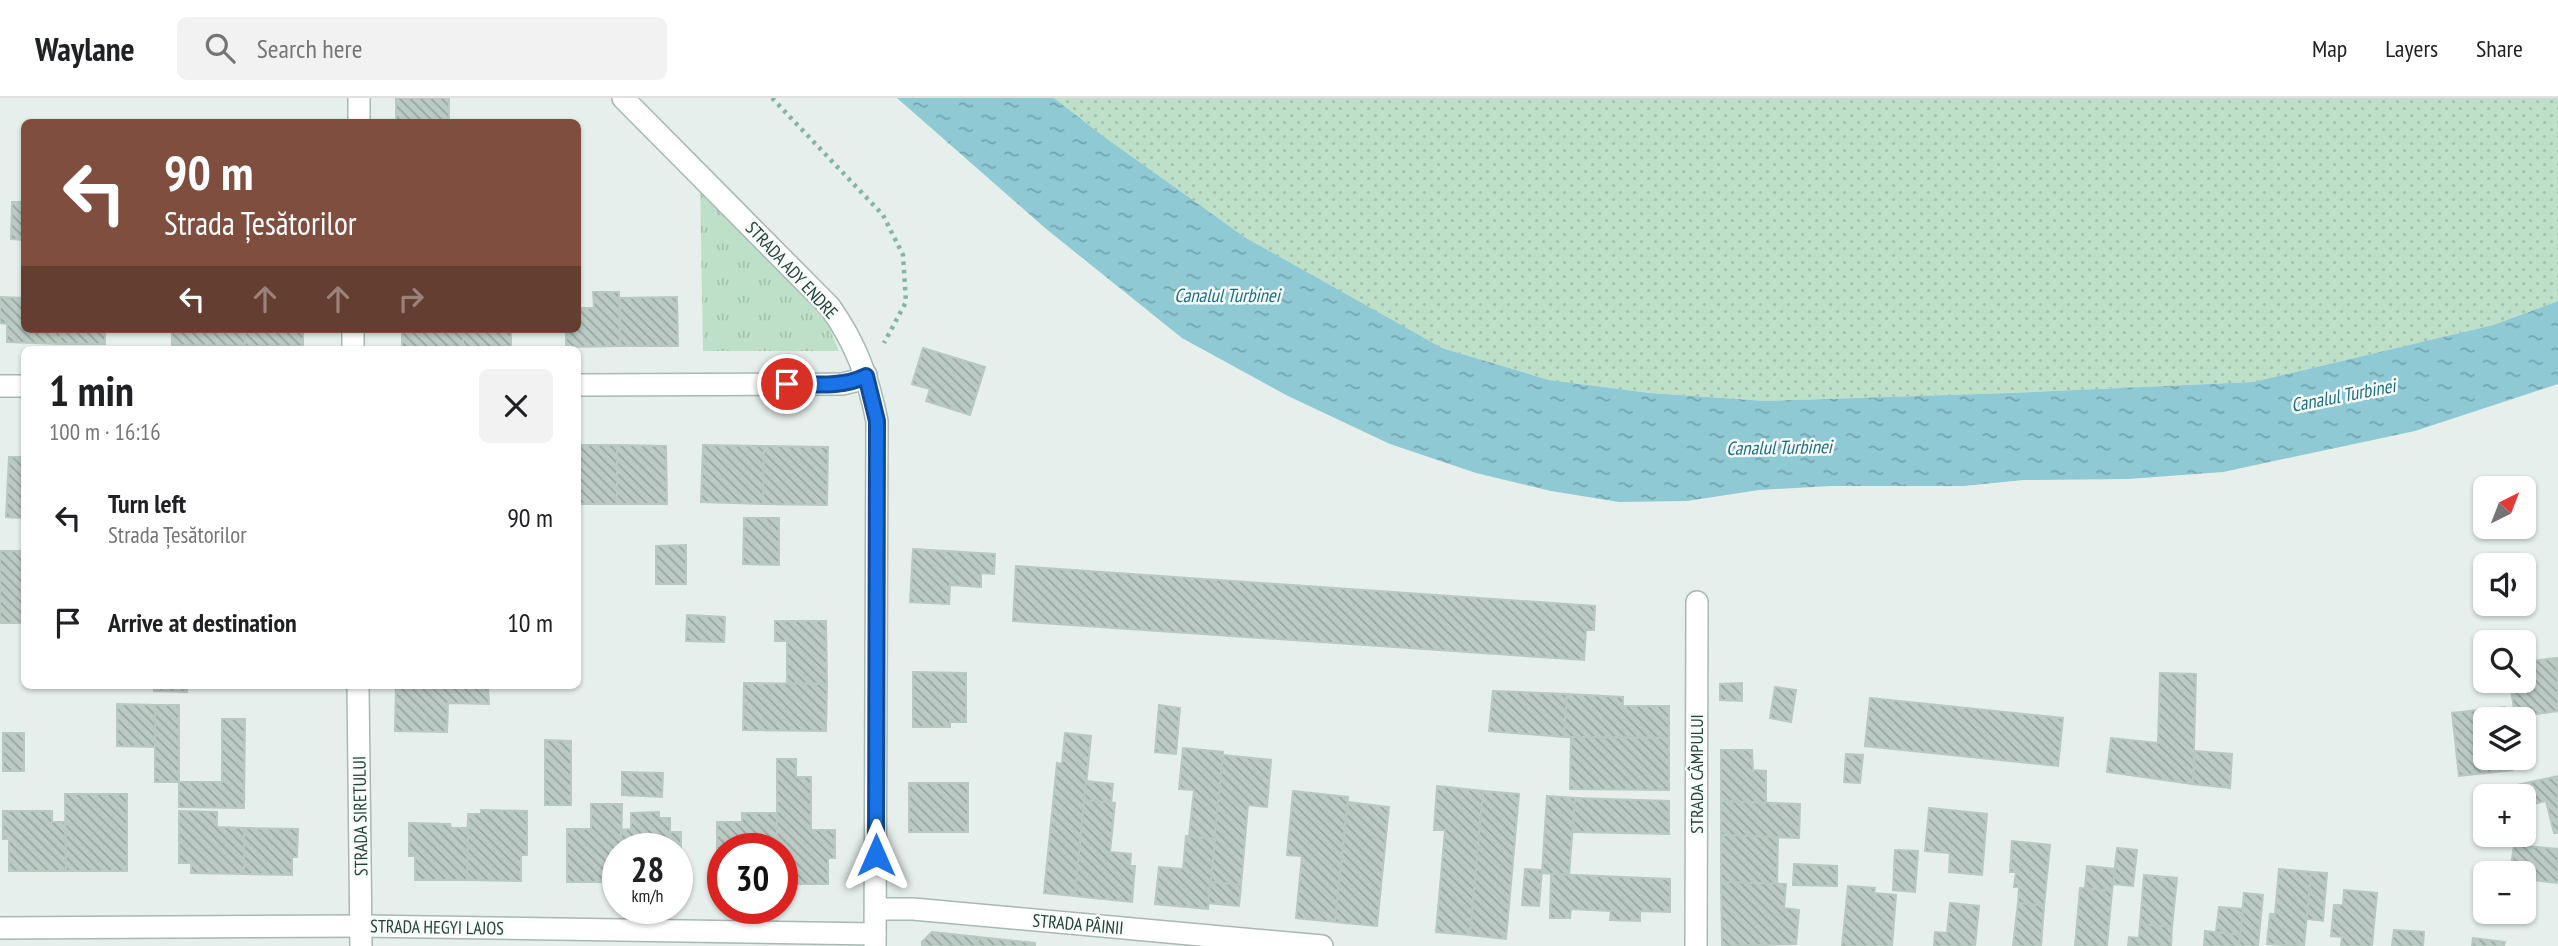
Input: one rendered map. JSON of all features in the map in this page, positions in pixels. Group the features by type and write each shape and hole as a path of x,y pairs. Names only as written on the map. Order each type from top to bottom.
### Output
{"street":[{"path":"359,98 359,119"},
{"name":"STRADA ADY ENDRE","path":"623,98 830,307 849,335 866,376 877,421 875,940"},
{"path":"581,385 842,384 866,376"},
{"path":"0,386 21,386"},
{"name":"STRADA CÂMPULUI","path":"1696,946 1697,602"},
{"name":"STRADA SIRETULUI","path":"358,689 361,936"},
{"name":"STRADA PÂINII","path":"876,909 913,909 1322,946"},
{"name":"STRADA HEGYI LAJOS","path":"0,928 361,936 875,940"}],"path":[{"path":"772,98 883,215 903,255 906,302 866,376"}],"green space":[{"path":"1054,98 2558,98 2558,301 2493,325 2253,382 1766,401 1650,393 1549,380 1442,348 1348,298 1246,238"},
{"path":"700,180 825,317 839,351 703,351"}],"water":[{"name":"Canalul Turbinei","path":"897,98 1054,98 1246,238 1442,348 1549,380 1650,393 1766,401 2253,382 2493,325 2558,301 2558,384 2415,431 2223,472 2128,479 2023,480 1964,486 1831,486 1759,490 1687,501 1619,502 1551,491 1476,473 1390,444 1288,396 1182,338 1045,228"}],"building":[{"path":"396,98 449,98 449,119 396,119"},
{"path":"12,202 21,202 21,240 11,239"},
{"path":"593,292 619,292 620,346 566,346 566,333 581,333 581,308 594,308"},
{"path":"0,297 21,298 21,333 61,333 60,344 7,342 7,324 0,323"},
{"path":"677,297 678,346 620,346 620,298"},
{"path":"61,333 105,333 105,344 60,344"},
{"path":"172,333 245,333 245,346 172,345"},
{"path":"245,333 303,333 303,346 245,346"},
{"path":"402,333 463,333 463,346 402,346"},
{"path":"463,333 511,333 511,346 463,346"},
{"path":"923,348 985,367 970,415 926,401 930,389 912,384"},
{"path":"581,445 617,445 617,504 581,504"},
{"path":"617,445 666,446 667,504 617,504"},
{"path":"703,445 764,446 763,504 701,502"},
{"path":"764,446 828,447 827,505 763,504"},
{"path":"9,457 21,457 21,518 6,517"},
{"path":"744,518 779,518 779,565 743,564"},
{"path":"686,545 686,584 656,584 656,546"},
{"path":"913,549 995,554 994,574 981,573 981,587 950,585 949,604 910,602"},
{"path":"0,551 21,551 21,623 0,623"},
{"path":"1016,566 1595,606 1594,630 1586,630 1584,660 1013,621"},
{"path":"687,615 725,617 724,642 686,641"},
{"path":"775,621 826,621 827,684 787,683 787,641 775,641"},
{"path":"2557,658 2558,711 2536,714 2536,707 2514,707 2512,693 2536,693 2536,661"},
{"path":"913,672 966,673 966,722 950,722 950,727 913,727"},
{"path":"2160,673 2196,674 2193,784 2107,772 2111,738 2158,743"},
{"path":"744,683 827,684 826,731 743,730"},
{"path":"1742,683 1742,701 1720,700 1720,684"},
{"path":"1775,687 1796,690 1791,722 1770,718"},
{"path":"154,689 187,689 187,692"},
{"path":"396,689 488,689 489,704 448,703 447,732 395,731"},
{"path":"1493,691 1567,694 1564,737 1489,731"},
{"path":"1567,694 1623,697 1623,706 1669,706 1669,738 1564,737"},
{"path":"1870,698 2063,718 2058,766 1865,746"},
{"path":"117,704 155,705 155,747 117,746"},
{"path":"155,705 179,705 179,782 155,782"},
{"path":"1159,705 1180,708 1176,754 1155,752"},
{"path":"2473,711 2473,770 2513,770 2459,776 2452,713"},
{"path":"222,719 245,719 244,808 179,807 179,782 222,782"},
{"path":"3,733 24,733 24,771 3,771"},
{"path":"1065,733 1091,736 1075,896 1044,893 1057,763 1062,764"},
{"path":"1571,737 1669,738 1669,790 1570,789"},
{"path":"545,740 571,741 571,805 545,805"},
{"path":"1183,748 1223,752 1215,839 1189,836 1194,790 1179,789"},
{"path":"1721,750 1752,750 1753,770 1766,771 1766,803 1721,801"},
{"path":"2195,751 2232,754 2230,788 2193,784"},
{"path":"1846,754 1863,755 1860,783 1844,782"},
{"path":"1223,755 1271,760 1267,807 1248,805 1241,885 1210,882"},
{"path":"777,759 796,759 796,777 811,777 811,830 835,830 835,858 828,858 828,884 798,884 798,833 777,833"},
{"path":"622,772 663,773 662,797 622,795"},
{"path":"2558,776 2558,833 2554,833 2546,801 2536,803 2536,784 2522,784"},
{"path":"1086,781 1113,784 1111,803 1084,800"},
{"path":"909,783 968,783 968,832 909,832"},
{"path":"1437,786 1483,791 1470,935 1436,932 1445,830 1434,830"},
{"path":"1293,791 1348,797 1335,922 1296,918 1302,856 1287,855"},
{"path":"1483,791 1519,794 1506,939 1470,935"},
{"path":"65,794 127,794 127,871 66,871"},
{"path":"1547,796 1575,798 1569,875 1542,873"},
{"path":"1575,798 1669,801 1669,834 1573,832"},
{"path":"1084,800 1115,803 1110,852 1131,854 1130,866 1135,866 1132,902 1075,896"},
{"path":"1721,801 1800,804 1799,838 1721,835"},
{"path":"1348,802 1389,807 1377,926 1335,922"},
{"path":"591,804 622,804 621,833 602,833 602,882 567,882 567,829 591,829"},
{"path":"1929,808 1987,814 1982,875 1949,872 1950,853 1925,851"},
{"path":"481,810 527,811 527,855 521,855 521,881 467,880 468,814 481,814"},
{"path":"3,811 52,811 52,822 65,822 66,871 9,871 9,839 3,839"},
{"path":"179,811 217,812 217,827 244,828 244,874 191,873 191,863 179,863"},
{"path":"659,812 659,818 670,818 670,832 681,833 621,833 621,830 631,829 631,813"},
{"path":"742,813 777,813 777,833 717,833 717,822 742,822"},
{"path":"409,823 450,824 451,828 468,828 467,880 415,880 415,856 409,856"},
{"path":"244,828 298,829 297,857 292,857 292,875 244,874"},
{"path":"1721,835 1778,837 1777,884 1721,882"},
{"path":"1186,836 1215,839 1208,909 1155,904 1159,867 1183,869"},
{"path":"2012,841 2050,845 2044,906 2018,903 2019,887 2014,887 2016,872 2010,872"},
{"path":"2514,847 2558,849 2558,883 2536,880 2536,861 2512,861"},
{"path":"2117,848 2137,850 2133,886 2113,884"},
{"path":"1895,850 1918,851 1915,892 1893,890"},
{"path":"1794,864 1837,866 1837,886 1793,885"},
{"path":"2087,866 2115,869 2112,891 2085,888"},
{"path":"1525,869 1542,870 1539,906 1522,905"},
{"path":"2279,869 2311,872 2304,946 2267,944 2270,914 2275,914"},
{"path":"2311,872 2327,873 2323,921 2307,919"},
{"path":"1551,874 1670,879 1670,912 1640,911 1640,921 1610,920 1611,911 1571,909 1570,918 1550,918"},
{"path":"2144,875 2177,878 2172,927 2140,924"},
{"path":"1210,882 1241,885 1239,906 1208,903"},
{"path":"1721,882 1786,884 1784,908 1799,910 1796,944 1722,946"},
{"path":"1848,886 1875,888 1874,893 1896,895 1892,946 1842,946"},
{"path":"2080,888 2112,891 2107,946 2075,946"},
{"path":"2344,890 2377,893 2372,946 2341,946 2342,937 2331,936 2334,905 2343,905"},
{"path":"2244,893 2263,895 2258,946 2239,946"},
{"path":"1950,903 1979,906 1975,946 1934,946 1935,932 1947,933"},
{"path":"2018,903 2044,906 2041,946 2013,946"},
{"path":"2219,907 2243,909 2240,935 2216,932"},
{"path":"2140,924 2172,927 2171,946 2128,946 2129,937 2139,938"},
{"path":"2394,930 2424,932 2423,946 2392,946"},
{"path":"2205,931 2240,935 2239,946 2204,946"},
{"path":"932,932 978,937 978,946 922,946 922,942"},
{"path":"978,937 1035,943 1035,946 978,946"},
{"path":"2473,938 2505,942 2504,946 2472,946"}],"route":[{"path":"787,384 842,384 866,376 872,394 877,421 876,855"}]}
